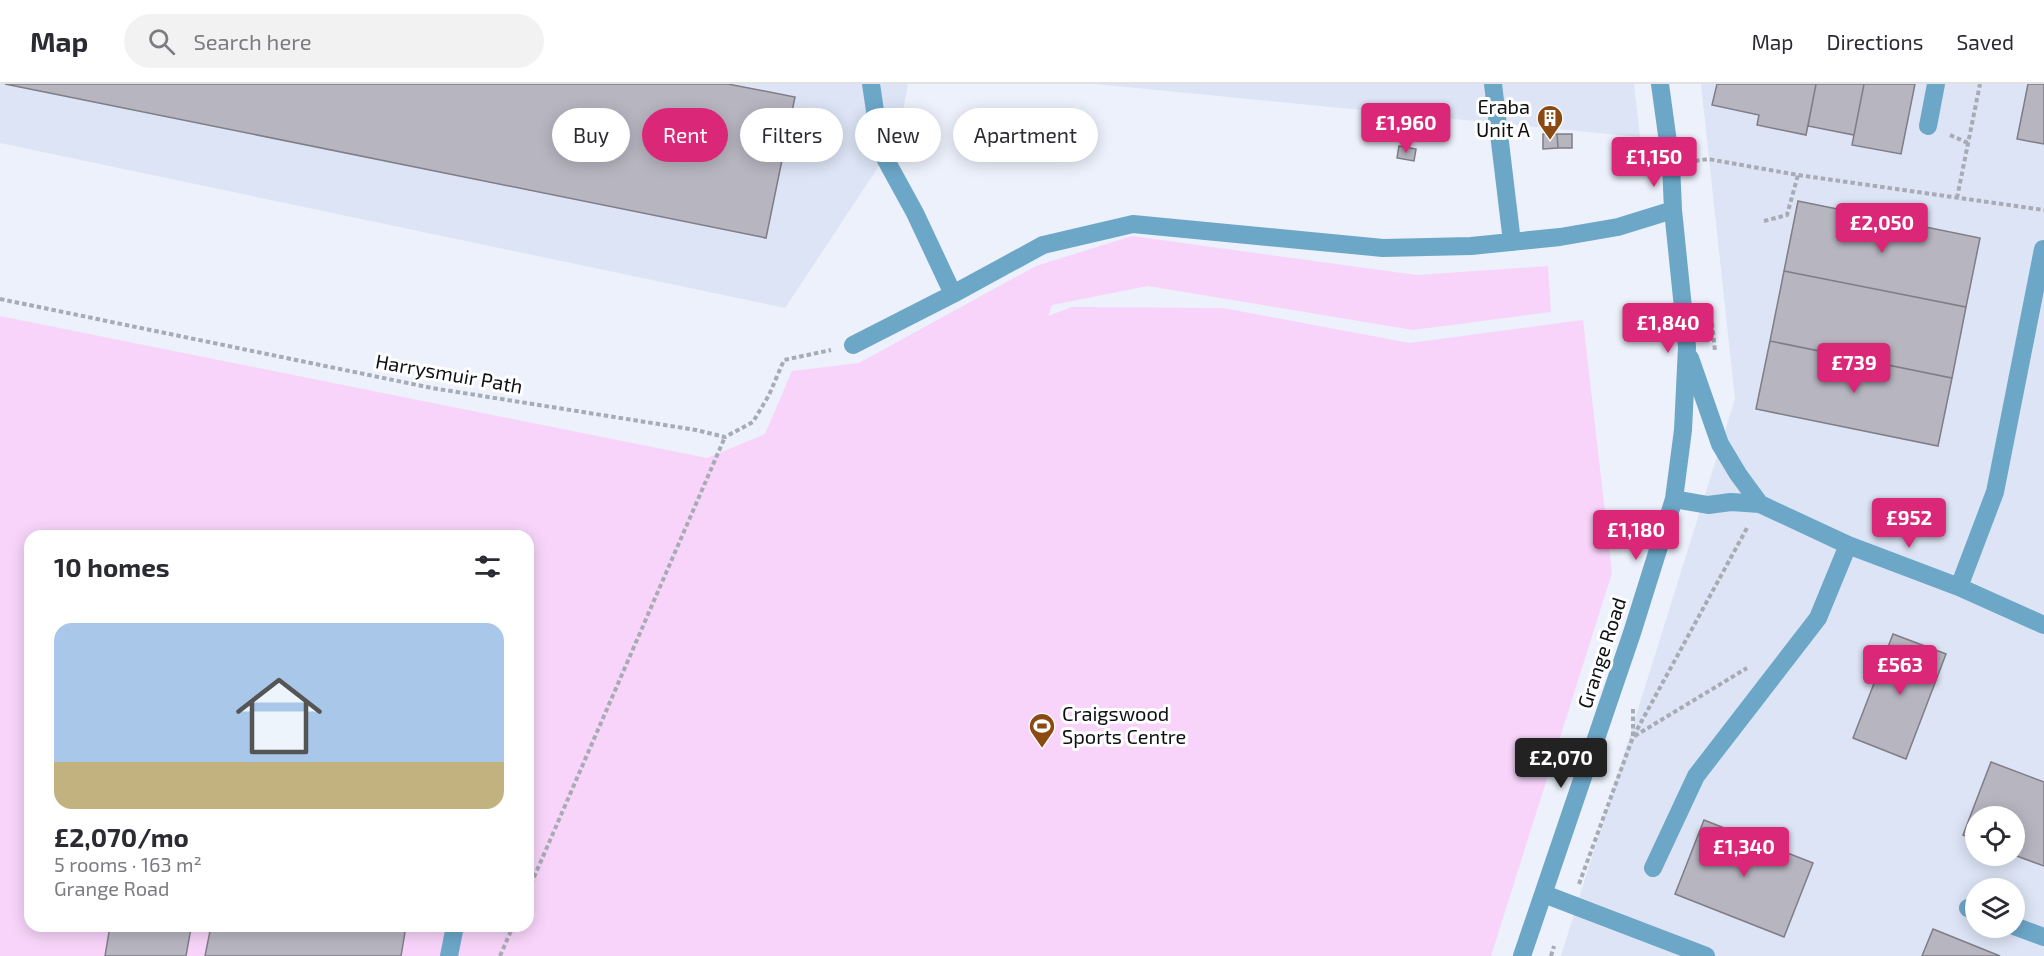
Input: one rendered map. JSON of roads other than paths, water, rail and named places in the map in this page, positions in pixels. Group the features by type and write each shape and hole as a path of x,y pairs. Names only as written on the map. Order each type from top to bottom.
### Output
{"street":[{"path":"871,84 880,151 915,213 953,294"},
{"path":"1493,84 1512,242"},
{"name":"Grange Road","path":"1522,956 1632,633 1674,499 1683,430 1687,347 1673,210 1671,164 1660,84"},
{"path":"1928,126 1936,84"},
{"path":"853,345 1043,245 1133,224 1383,248 1471,246 1560,237 1618,228 1673,210"},
{"path":"1959,587 1995,492 2043,249"},
{"name":"Grange Road","path":"1687,347 1720,444 1760,504"},
{"name":"Grange Road","path":"1674,499 1708,505 1731,502 1760,504 1848,545 1959,587 2044,625"},
{"path":"1653,868 1696,776 1818,618 1848,545"},
{"path":"1544,894 1706,956"},
{"path":"2025,930 2044,937"},
{"path":"450,956 454,932"}],"place":[{"name":"Eraba Unit A","path":"1550,141"},
{"name":"Craigswood Sports Centre","path":"1042,749"}]}
